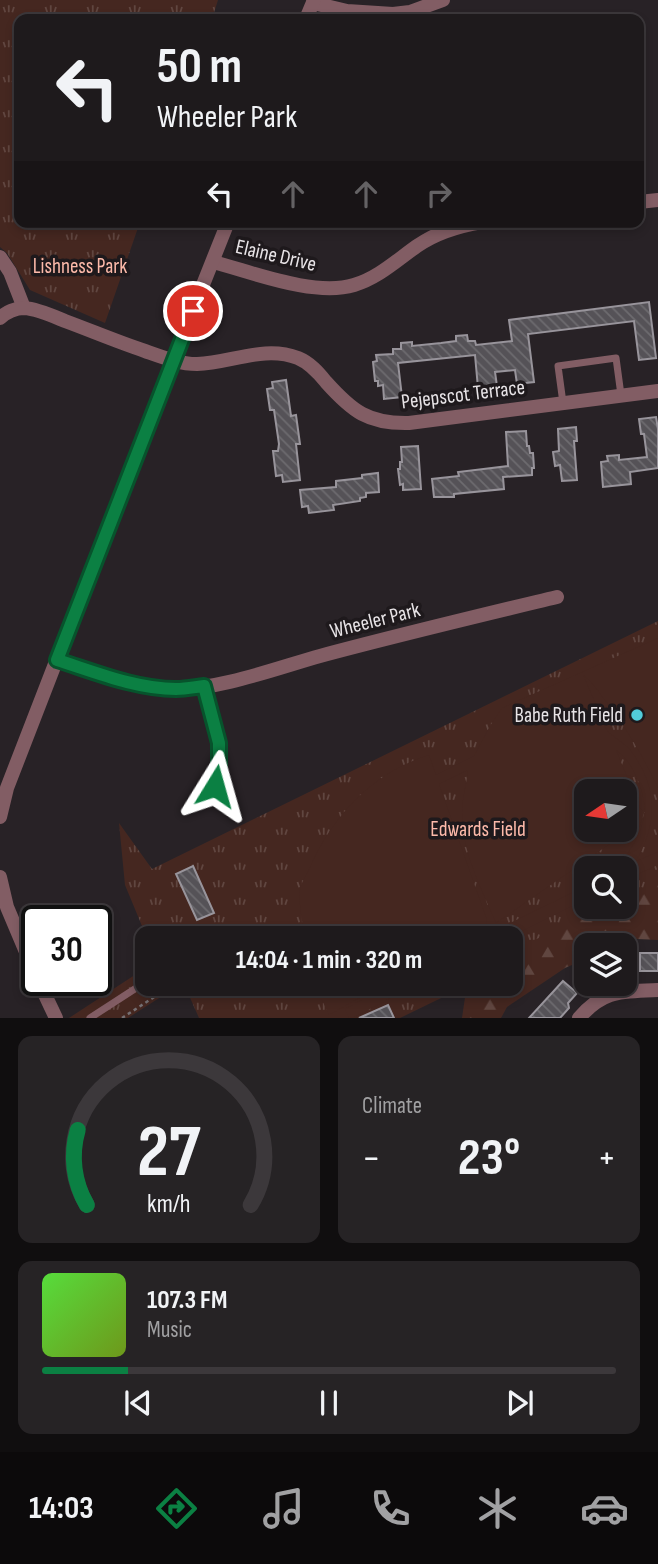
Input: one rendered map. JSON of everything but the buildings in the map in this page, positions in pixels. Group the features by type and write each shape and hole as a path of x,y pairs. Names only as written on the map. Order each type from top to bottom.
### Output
{"street":[{"path":"313,1 347,11 393,13 410,12 443,0"},
{"path":"0,817 7,788 226,228"},
{"name":"Elaine Drive","path":"213,262 293,284 338,288 368,279 432,237 457,228"},
{"path":"0,257 24,308 13,310 0,318"},
{"name":"Pejepscot Terrace","path":"24,308 142,350 194,364 270,353 300,359 312,366 354,410 378,421 393,423 658,391"},
{"name":"Wheeler Park","path":"57,660 146,685 178,689 204,686 557,597"},
{"path":"204,686 219,743 215,786"},
{"path":"0,877 3,909 21,946"},
{"path":"579,1018 596,1001 610,994 658,990"},
{"path":"45,996 55,1018"}],"lane":[{"path":"563,403 558,366 616,358 621,396"},
{"path":"90,1018 135,989"}],"path":[{"path":"122,1018 156,996"}],"green space":[{"name":"Lishness Park","path":"0,0 218,0 214,14 14,14 14,228 138,228 105,323 30,290 7,253 0,247"},
{"name":"Edwards Field","path":"658,621 658,891 637,901 637,856 574,856 574,919 602,919 523,958 523,926 142,926 125,885 119,823 152,869"},
{"path":"658,638 658,788 627,731 583,675 606,728 631,751 646,778 652,805 651,819 637,859 637,856 626,856 634,842 637,842 641,828 644,813 640,826 637,826 637,801 645,813 643,796 628,762 616,750 628,779 574,779 574,842 612,842 592,856 574,856 574,869 496,923 473,870 465,842 462,807 468,770 439,784 487,920 486,926 303,926 301,887 320,846 358,797 391,772 429,755 436,775 474,756 502,708"},
{"path":"658,852 658,865 637,875 637,861"},
{"path":"658,881 658,940 637,939 637,933 574,933 574,964 507,1007 501,1018 462,1018 465,996 523,996 523,945 579,919 637,919 637,891"},
{"path":"574,892 574,905 523,930 523,926 504,926"},
{"path":"135,975 135,996 162,996 128,1018 69,1018 103,996 112,996 112,990"},
{"path":"189,996 445,996 400,1018 199,1018"},
{"path":"320,996 363,996 329,1015"},
{"path":"368,996 394,996 353,1018 349,1018 345,1009"}],"place":[{"name":"Babe Ruth Field","path":"637,715"}],"route":[{"path":"193,311 57,660 118,679 162,688 204,686 220,752 215,786"}]}
